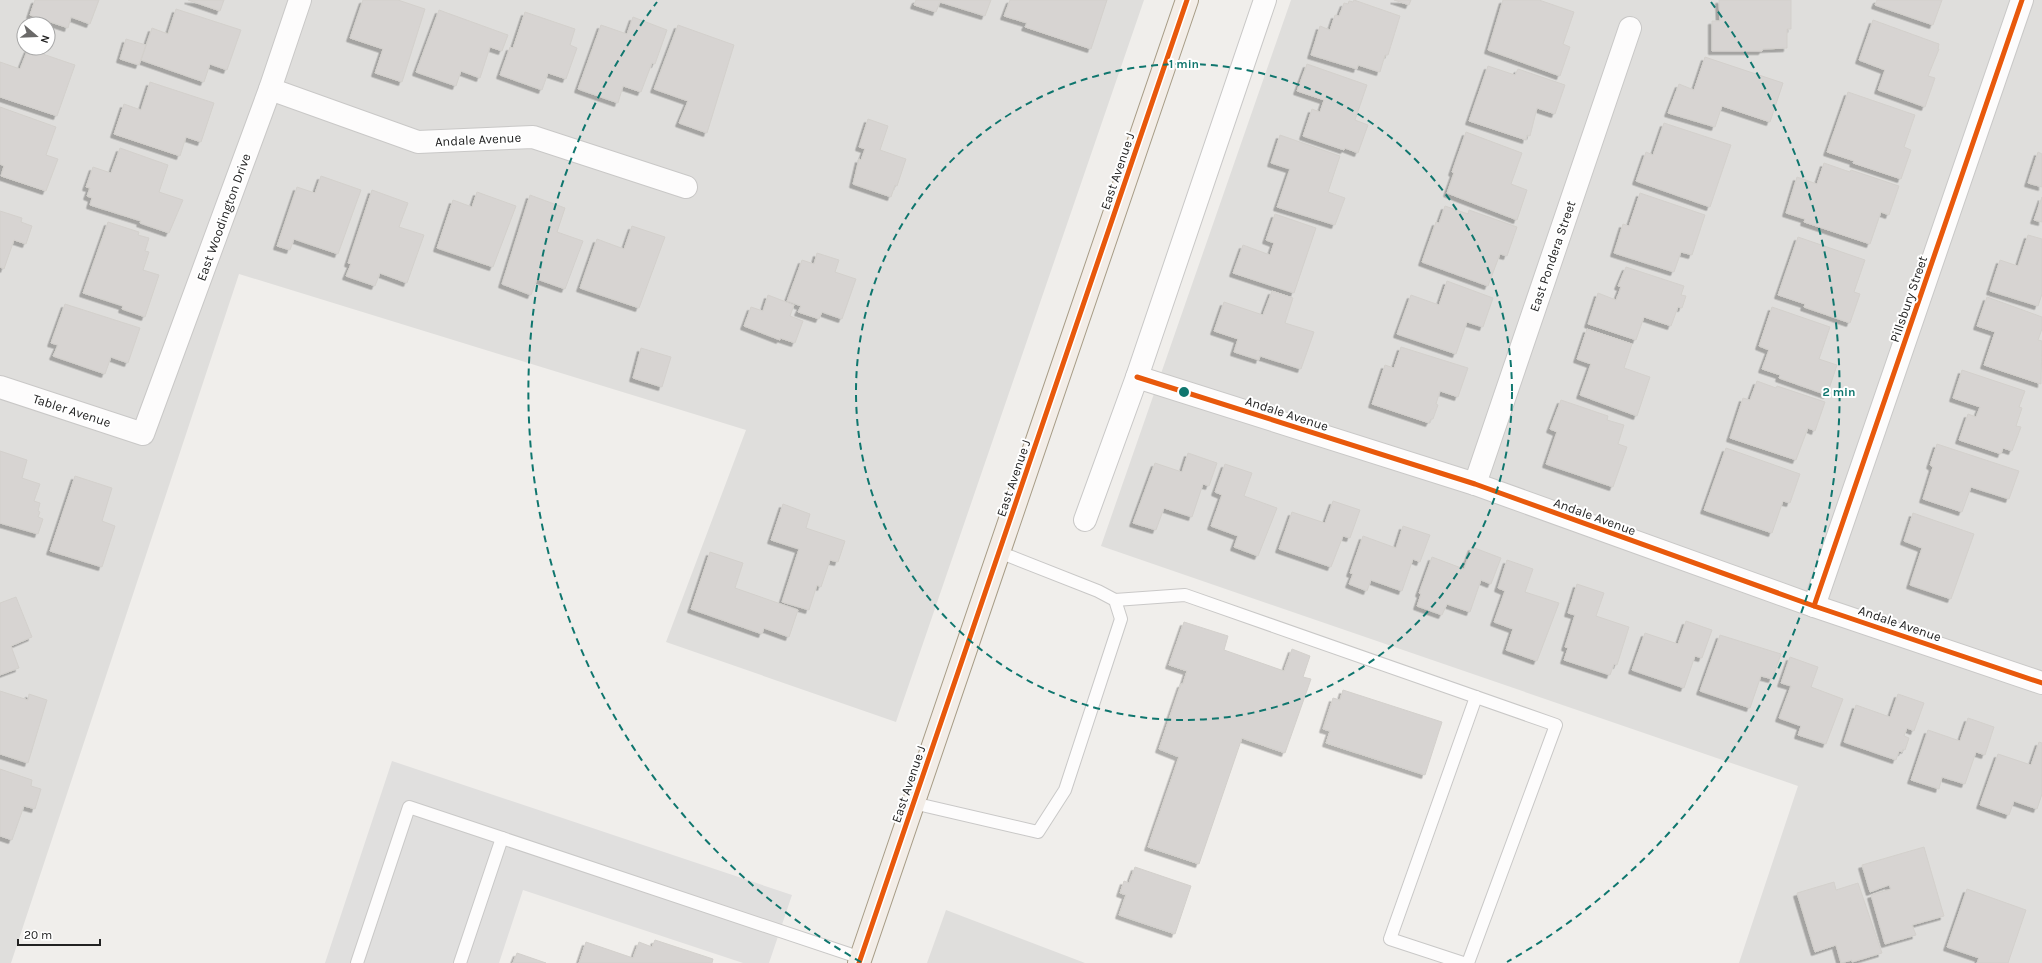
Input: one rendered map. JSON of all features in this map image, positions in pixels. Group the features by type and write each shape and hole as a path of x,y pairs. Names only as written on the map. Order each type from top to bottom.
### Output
{"main road":[{"name":"East Avenue J","path":"860,960 1187,0"}],"street":[{"name":"East Woodington Drive","path":"143,434 270,90 300,0"},
{"path":"1085,520 1137,377 1265,0"},
{"name":"Pillsbury Street","path":"1814,606 2022,0"},
{"name":"East Pondera Street","path":"1475,484 1630,28"},
{"name":"Andale Avenue","path":"270,90 418,142 533,137 686,187"},
{"name":"Andale Avenue","path":"1137,377 1475,484 1814,606 2042,683"},
{"name":"Tabler Avenue","path":"0,387 143,434"}],"lane":[{"path":"999,552 1098,590 1115,600 1184,595 1556,725 1468,963"},
{"path":"913,803 1038,832 1065,790 1121,619 1115,600"},
{"path":"1463,963 1390,939 1476,697"},
{"path":"357,963 409,807 860,960"},
{"path":"460,963 502,838"}],"shaded area":[{"path":"0,0 1144,0 896,722 666,642 746,430 239,274 11,963 0,963"},
{"path":"1291,0 2042,0 2042,963 1739,963 1798,786 1101,546"},
{"path":"392,761 792,895 769,963 743,963 523,890 499,963 325,963"},
{"path":"946,910 1085,963 927,963"}],"building":[{"path":"35,0 99,0 90,24 71,17 68,28 56,24 56,16 30,15"},
{"path":"188,0 224,0 220,11"},
{"path":"363,0 398,0 425,9 402,82 375,73 383,49 350,38"},
{"path":"916,0 991,0 985,16 940,2 936,12 914,5"},
{"path":"1010,0 1107,0 1091,49 1025,27 1027,23 1004,16"},
{"path":"1354,0 1400,16 1388,55 1385,55 1380,72 1358,65 1357,69 1311,55 1320,26 1330,30 1335,15 1339,16 1344,3 1348,4 1349,1 1353,2"},
{"path":"1394,0 1411,0 1409,5"},
{"path":"1503,0 1539,0 1574,12 1563,44 1570,47 1560,76 1488,50"},
{"path":"1719,0 1791,0 1791,29 1787,29 1787,48 1763,49 1762,51 1712,51 1712,21 1720,21"},
{"path":"1877,0 1942,0 1933,25 1875,5"},
{"path":"176,9 241,30 227,70 210,64 204,82 141,60 152,28 168,34"},
{"path":"439,10 508,35 502,51 490,47 480,78 461,71 456,86 416,72"},
{"path":"525,12 575,29 570,45 577,48 566,79 548,73 542,90 500,75 510,47 513,48"},
{"path":"633,17 667,30 655,64 652,63 641,92 623,86 618,103 578,89 601,25 627,34"},
{"path":"1873,20 1939,44 1939,49 1928,76 1935,78 1925,107 1878,90 1885,70 1859,60"},
{"path":"678,25 734,45 707,133 679,123 688,101 654,89"},
{"path":"126,39 146,45 139,65 120,59"},
{"path":"25,56 49,56 75,65 57,116 0,97 0,62 20,69"},
{"path":"1705,57 1783,83 1770,122 1722,106 1715,127 1668,113 1679,84 1694,90"},
{"path":"1307,64 1367,85 1355,120 1368,125 1358,153 1345,148 1344,150 1303,136 1312,109 1320,112 1324,100 1297,91"},
{"path":"1488,66 1515,75 1518,69 1565,85 1555,114 1537,108 1530,136 1527,135 1526,140 1469,121"},
{"path":"150,82 214,103 201,142 186,137 180,156 114,134 124,104 141,110"},
{"path":"1848,92 1915,115 1904,147 1911,150 1901,179 1853,163 1854,161 1827,152"},
{"path":"0,107 56,127 46,155 58,159 46,191 1,176 4,166 0,164"},
{"path":"868,119 888,126 880,150 906,159 897,186 895,185 891,197 853,184 859,159 861,160 865,149 859,147"},
{"path":"1664,123 1731,145 1710,207 1636,181 1646,152 1653,155"},
{"path":"1466,132 1522,153 1511,184 1527,190 1517,220 1447,193 1454,173 1452,172"},
{"path":"1280,135 1340,156 1328,192 1345,198 1335,225 1277,207 1290,169 1271,163"},
{"path":"120,148 168,165 159,192 183,200 169,233 140,223 141,221 90,205 92,198 87,196 90,188 86,187 93,167 111,173"},
{"path":"2038,152 2042,154 2042,187 2028,183"},
{"path":"1824,163 1850,172 1851,170 1899,186 1889,215 1881,212 1870,244 1804,222 1805,219 1786,213 1797,177 1817,184"},
{"path":"321,176 361,190 338,254 294,239 290,250 277,246 297,187 315,193"},
{"path":"372,190 408,203 399,227 424,235 407,283 380,273 375,286 346,276 351,264 348,263"},
{"path":"477,192 516,206 493,267 437,248 453,200 472,207"},
{"path":"1640,193 1705,215 1692,255 1681,252 1674,272 1614,253 1623,224 1629,226"},
{"path":"530,195 565,208 557,232 583,241 565,289 537,279 531,295 502,284"},
{"path":"2042,197 2042,222 2034,220"},
{"path":"1445,206 1468,214 1469,210 1517,227 1507,256 1500,254 1488,286 1422,262 1436,222 1439,223"},
{"path":"0,211 22,218 21,222 32,226 26,244 14,240 4,269 0,267"},
{"path":"1275,214 1316,228 1294,293 1233,273 1243,245 1270,255 1274,243 1266,240"},
{"path":"108,222 139,232 138,235 149,238 145,251 149,252 143,270 159,275 145,317 122,309 123,306 83,293"},
{"path":"632,226 665,237 639,308 580,288 597,239 624,249"},
{"path":"2028,235 2042,239 2042,294 2038,306 1990,291 2000,260 2018,266"},
{"path":"1798,237 1865,260 1854,292 1860,294 1850,323 1804,307 1805,304 1778,295"},
{"path":"817,253 839,260 835,272 856,279 842,319 822,312 819,319 798,312 801,306 787,301 802,260 814,264"},
{"path":"1626,267 1684,286 1681,295 1686,296 1682,308 1678,307 1671,326 1644,317 1636,340 1588,324 1598,293 1616,300 1621,287 1618,286"},
{"path":"1447,281 1493,298 1483,327 1467,322 1456,354 1397,334 1411,295 1439,305"},
{"path":"1272,291 1293,298 1285,323 1314,332 1301,369 1260,356 1259,360 1234,352 1238,339 1214,331 1224,302 1263,315"},
{"path":"768,295 794,305 790,316 803,321 795,343 780,338 780,340 744,326 751,307 763,311"},
{"path":"1987,297 2042,317 2042,329 2038,340 2042,341 2041,384 1984,365 1995,332 1977,326"},
{"path":"65,304 140,328 128,363 111,357 105,374 53,356 58,345 51,343"},
{"path":"1772,307 1830,327 1819,359 1837,365 1827,395 1779,378 1780,375 1762,369 1769,350 1759,346"},
{"path":"1587,329 1632,344 1624,368 1650,377 1637,416 1580,395 1591,364 1577,359"},
{"path":"1401,347 1468,368 1458,397 1440,391 1436,404 1438,405 1433,419 1431,419 1429,423 1372,404 1385,365 1394,368"},
{"path":"641,348 671,357 662,387 633,378"},
{"path":"1962,370 2025,391 2019,407 2022,408 2016,426 2021,427 2012,451 2003,448 2001,454 1959,440 1968,414 1976,417 1980,407 1953,398"},
{"path":"1757,381 1825,402 1815,431 1808,428 1796,460 1730,438 1743,398 1750,400"},
{"path":"1561,400 1608,416 1607,420 1624,425 1618,444 1627,447 1613,487 1546,464 1557,432 1550,429"},
{"path":"1937,444 2019,471 2009,499 1971,487 1962,512 1923,499 1933,467 1930,465"},
{"path":"1726,448 1800,474 1790,503 1783,501 1772,533 1704,510"},
{"path":"0,451 27,460 22,478 40,484 34,501 40,503 38,511 40,512 38,517 43,519 38,534 0,523"},
{"path":"1188,453 1217,463 1209,486 1203,484 1192,517 1164,508 1156,530 1133,523 1155,463 1182,472"},
{"path":"1225,464 1252,473 1244,496 1277,508 1258,556 1234,547 1238,536 1211,526 1222,495 1215,492"},
{"path":"75,476 112,488 102,521 115,526 102,567 50,551"},
{"path":"1333,501 1360,510 1350,538 1343,536 1331,567 1279,549 1292,512 1325,523"},
{"path":"783,504 810,514 806,528 845,541 838,562 830,560 821,587 817,585 809,610 782,602 799,549 771,540"},
{"path":"1913,513 1974,534 1951,599 1910,585 1922,548 1904,541"},
{"path":"1403,526 1430,535 1420,562 1413,559 1402,591 1371,580 1367,591 1349,584 1353,574 1350,573 1363,536 1396,548"},
{"path":"1472,547 1501,558 1491,584 1481,580 1470,612 1447,604 1442,615 1417,606 1421,594 1419,593 1432,557 1464,569"},
{"path":"710,552 743,563 735,588 798,610 789,637 764,628 762,634 691,609"},
{"path":"1507,560 1533,569 1525,592 1559,603 1537,661 1506,650 1513,629 1494,622 1505,591 1498,588"},
{"path":"1577,584 1604,593 1596,616 1629,627 1617,665 1614,664 1610,675 1564,660 1568,648 1565,647 1575,615 1568,613"},
{"path":"16,597 32,637 11,646 19,668 0,675 0,603"},
{"path":"1686,621 1712,630 1702,658 1695,656 1684,688 1632,670 1645,633 1678,644"},
{"path":"1184,622 1228,636 1224,650 1284,671 1292,649 1310,656 1303,677 1311,679 1285,753 1242,738 1199,864 1148,847 1179,757 1159,749 1181,684 1183,684 1187,671 1169,665"},
{"path":"1720,635 1781,654 1772,679 1761,676 1750,708 1700,691"},
{"path":"1790,657 1818,667 1811,687 1843,699 1826,744 1798,735 1801,726 1779,718 1791,686 1781,683"},
{"path":"1343,690 1442,722 1425,775 1326,743 1330,731 1323,729 1333,698 1340,700"},
{"path":"0,691 28,700 29,694 47,700 28,763 0,754"},
{"path":"1898,694 1924,703 1914,731 1907,728 1904,736 1909,738 1905,750 1903,749 1902,752 1899,751 1896,760 1844,742 1856,705 1890,717"},
{"path":"1968,718 1994,727 1985,755 1976,752 1965,784 1942,777 1939,789 1911,780 1928,730 1960,741"},
{"path":"2039,742 2042,743 2042,794 2037,809 2014,801 2009,815 1980,805 1998,754 2031,765"},
{"path":"0,769 32,780 31,786 41,789 35,809 24,806 12,840 0,836"},
{"path":"1924,847 1944,916 1912,925 1916,935 1885,944 1871,895 1891,889 1889,885 1870,892 1862,865"},
{"path":"1135,867 1191,886 1175,934 1119,915 1126,895 1120,893 1124,881 1129,883"},
{"path":"1834,882 1836,890 1858,883 1882,953 1852,962 1852,960 1841,963 1836,945 1815,952 1797,893"},
{"path":"1967,889 2026,910 2008,963 1977,963 1979,958 1947,947"},
{"path":"655,940 713,959 712,963 579,963 586,942 633,958 639,942 652,947"},
{"path":"517,953 546,963 513,963"}],"cycle path":[{"path":"859,963 1187,0"},
{"path":"1814,606 2022,0"},
{"path":"1137,377 1475,484 1814,606 2042,683"}]}
